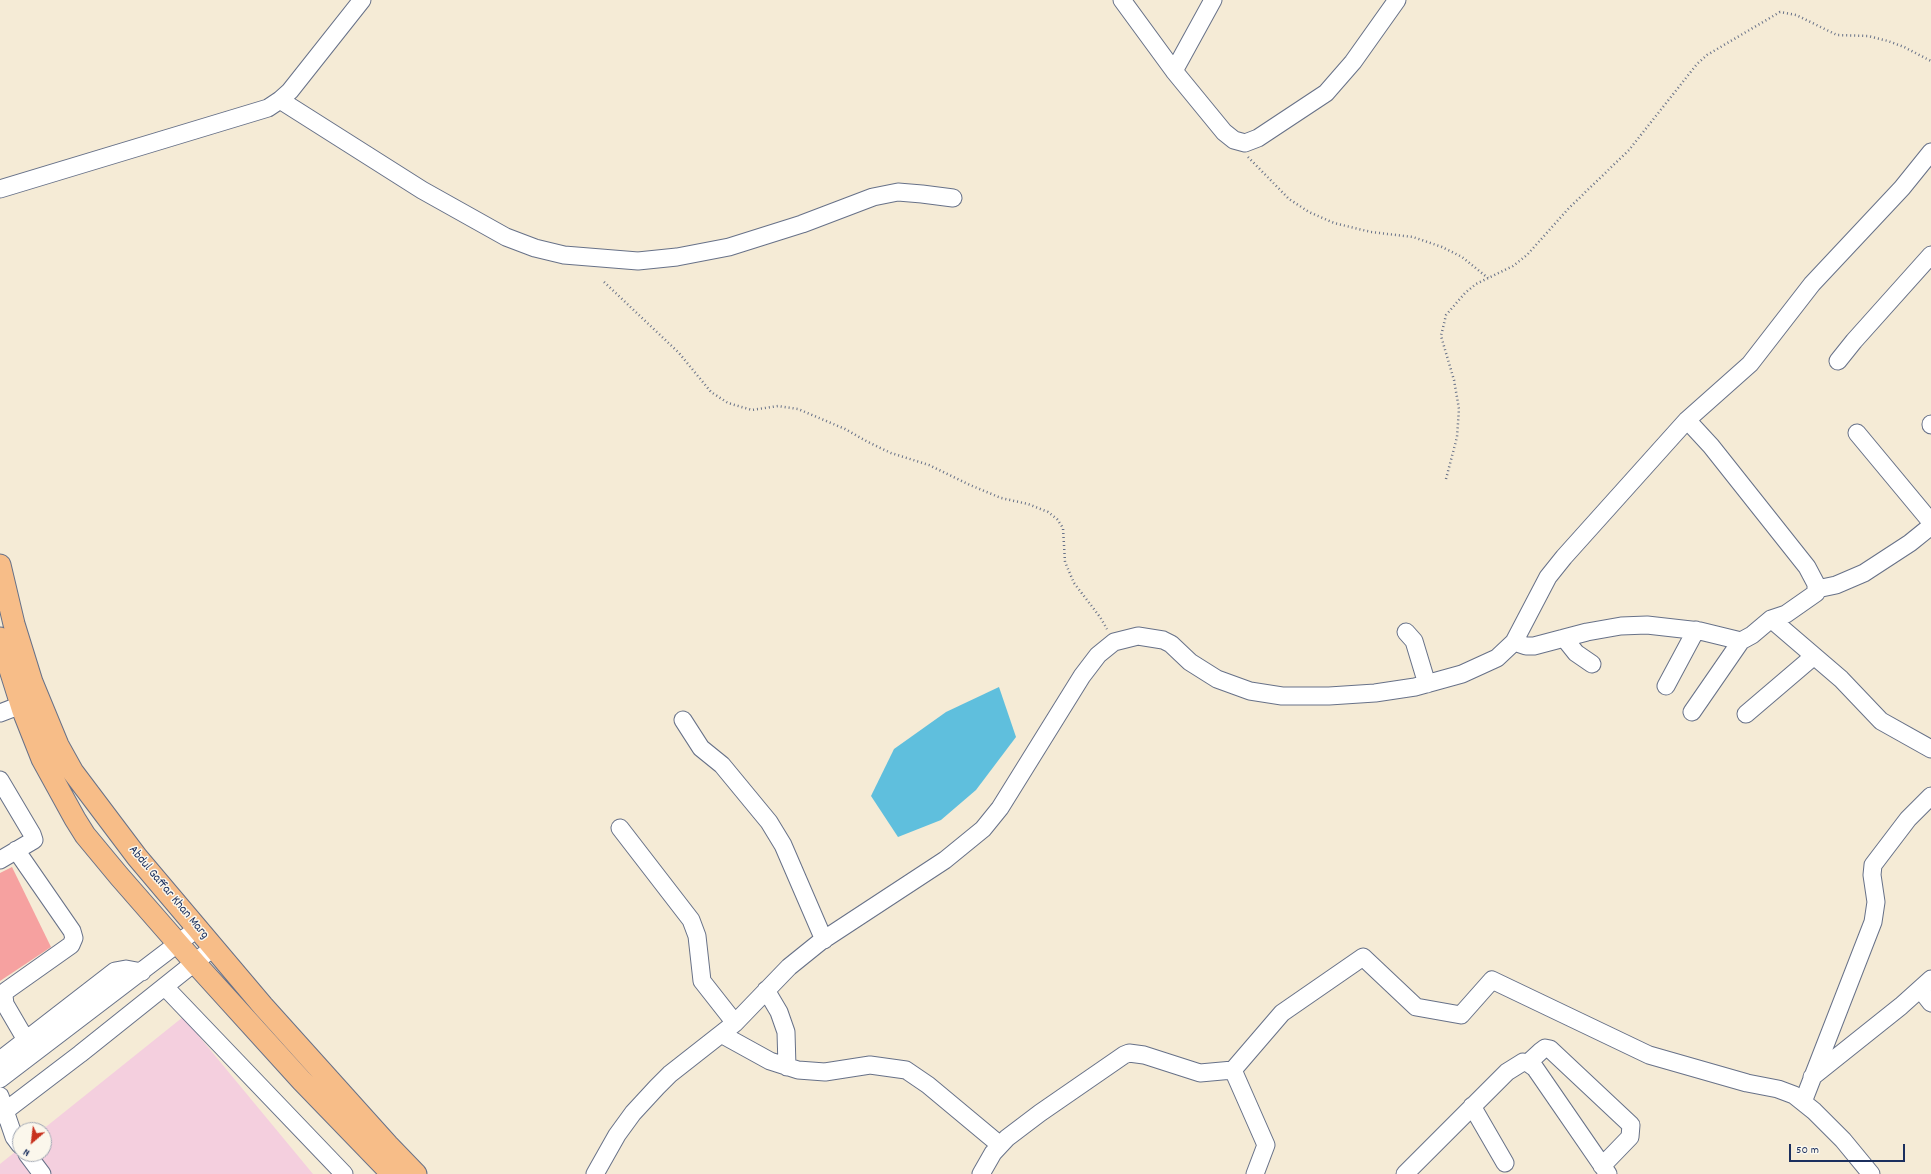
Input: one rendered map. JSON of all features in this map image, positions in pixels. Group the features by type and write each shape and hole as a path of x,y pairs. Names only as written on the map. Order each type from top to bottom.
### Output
{"main road":[{"name":"Abdul Gaffar Khan Marg","path":"0,564 14,624 32,682 58,745 73,772 137,857 263,1006 416,1174"},
{"name":"Abdul Gaffar Khan Marg","path":"0,638 21,705 42,759 75,820 118,876 195,963 302,1081 392,1174"}],"street":[{"path":"0,189 268,108 290,91 362,0"},
{"path":"1122,0 1174,71 1224,132 1234,140 1245,143 1258,138 1326,93 1353,62 1397,0"},
{"path":"1174,71 1213,0"},
{"path":"280,100 422,190 506,237 535,248 564,255 638,261 677,257 729,247 802,224 873,197 898,192 953,198"},
{"path":"595,1174 617,1135 633,1113 670,1074 735,1023 754,1005 766,990 802,956 945,860 983,828 1000,808 1082,676 1098,655 1114,642 1138,636 1163,640 1171,644 1190,662 1217,679 1250,691 1282,696 1375,694 1427,684 1462,674 1489,663 1497,658 1514,642 1548,577 1687,420 1750,364 1812,284 1902,188 1931,152"},
{"path":"1838,361 1931,255"},
{"path":"1687,420 1711,446 1807,567 1817,589"},
{"path":"1857,433 1931,522"},
{"path":"1692,712 1741,641 1752,635 1771,619 1786,614 1812,596 1817,589 1836,585 1864,573 1910,543 1931,526"},
{"path":"1771,619 1841,679 1881,721 1931,748"},
{"path":"1514,642 1526,646 1534,646 1621,626 1647,625 1696,630 1741,641"},
{"path":"1666,686 1696,630"},
{"path":"1406,632 1414,641 1427,684"},
{"path":"1564,638 1576,653 1592,664"},
{"path":"1746,714 1814,656"},
{"path":"0,713 21,705"},
{"path":"683,720 700,748 722,764 769,822 783,845 824,940"},
{"path":"0,780 32,834 34,840 0,860"},
{"path":"1803,1102 1873,922 1876,902 1872,875 1873,864 1910,816 1930,802"},
{"path":"620,828 690,920 697,936 702,981 735,1023"},
{"path":"16,850 72,931 74,938 71,945 10,987 4,996 3,1006 26,1040"},
{"path":"0,1079 179,944 198,928"},
{"path":"12,1132 2,1107 80,1054 214,947"},
{"path":"981,1174 1000,1145 1040,1113 1101,1070 1129,1053 1144,1055 1200,1073 1233,1070 1282,1013 1363,957 1416,1007 1461,1015 1492,980 1649,1055 1746,1083 1778,1089 1803,1102 1843,1140 1871,1174"},
{"path":"0,1060 115,971 126,969 142,972"},
{"path":"1812,1077 1926,984 1931,1003"},
{"path":"165,987 344,1174"},
{"path":"766,990 778,1012 786,1032 787,1067"},
{"path":"721,1034 770,1061 798,1070 825,1072 870,1065 906,1070 928,1085 1000,1145"},
{"path":"1409,1172 1507,1072 1518,1064 1528,1063 1545,1048 1550,1049 1631,1125 1630,1137 1605,1170 1535,1068 1528,1063"},
{"path":"1233,1070 1266,1145 1255,1174"},
{"path":"1472,1106 1505,1163"},
{"path":"33,1162 42,1174"}],"path":[{"path":"1446,479 1457,437 1459,409 1454,380 1442,344 1441,329 1446,315 1476,284 1518,262 1548,234 1569,208 1629,150 1697,64 1718,47 1774,14 1780,12 1789,13 1836,35 1868,36 1888,41 1904,47 1931,61"},
{"path":"1234,140 1259,170 1289,199 1309,212 1334,223 1371,232 1412,237 1442,247 1462,257 1488,278"},
{"path":"604,282 679,353 711,392 728,403 752,410 778,406 798,409 845,429 868,442 897,455 929,465 1000,498 1028,504 1048,512 1057,519 1063,528 1064,562 1074,583 1100,616 1114,642"}],"shaded area":[{"path":"183,1017 313,1174 0,1174 0,1164 12,1154 12,1162 52,1162 52,1122"}],"water":[{"path":"999,687 1016,737 976,790 941,820 898,837 871,796 894,749 946,712"}],"building":[{"path":"12,867 51,947 0,981 0,873"}]}
